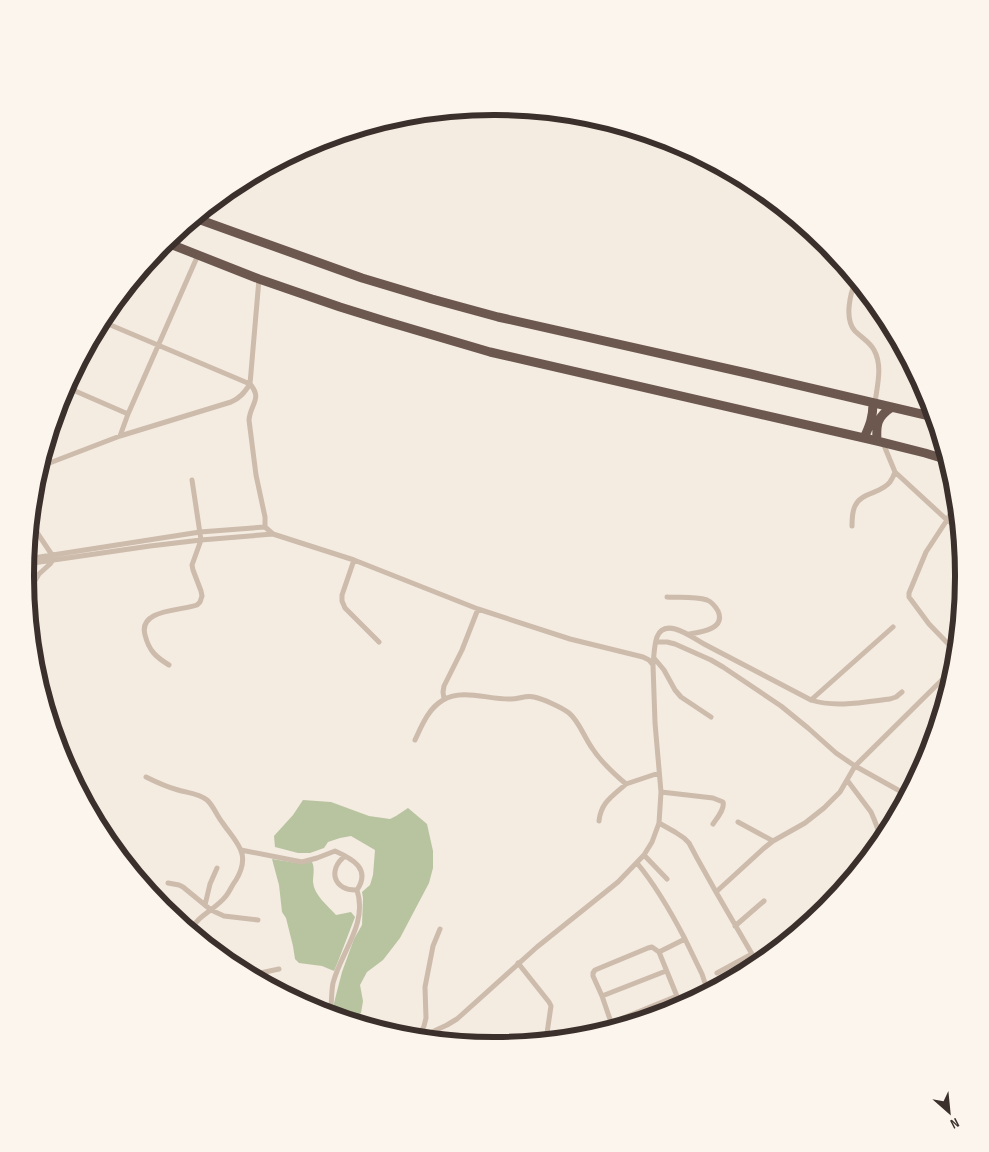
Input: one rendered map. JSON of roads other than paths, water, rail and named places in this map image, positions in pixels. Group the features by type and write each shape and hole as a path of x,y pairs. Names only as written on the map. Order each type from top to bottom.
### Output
{"highway":[{"path":"202,220 362,278 498,317 926,415"},
{"path":"174,245 259,279 385,321 490,352 880,441 940,458"},
{"path":"864,438 873,416 874,403"},
{"path":"880,441 877,425 879,418 892,407"}],"street":[{"path":"120,436 198,254"},
{"path":"48,464 120,436 239,398 250,384 259,279"},
{"path":"854,288 849,313 850,324 875,350 879,364 874,403"},
{"path":"108,324 250,384 255,390 256,394 250,420 256,475 266,517 265,527"},
{"path":"73,390 128,414"},
{"path":"880,441 895,472 952,524"},
{"path":"852,526 854,509 859,500 890,484 895,472"},
{"path":"169,665 153,653 144,630 148,620 153,616 197,605 202,596 192,565 201,540 192,480"},
{"path":"949,645 929,624 909,597 909,593 926,552 951,514"},
{"path":"34,562 200,532 265,527 273,534"},
{"path":"34,582 39,574 50,564 52,558 36,532"},
{"path":"35,559 273,534 354,560 478,609 570,639 643,657 654,665"},
{"path":"354,560 342,595 342,601 345,608 379,642"},
{"path":"666,597 699,598 712,603 716,608 719,622 715,627 708,631 689,634"},
{"path":"444,699 444,686 462,650 478,609"},
{"path":"811,700 893,627"},
{"path":"430,1032 457,1019 518,963 618,882 644,855 652,842 660,824 661,792 654,658 657,636 661,631 673,628 689,634 704,644 811,700 823,703 844,703 890,700 902,692"},
{"path":"656,642 676,644 723,667 781,706 836,753 855,766 902,791"},
{"path":"654,658 682,697 711,717"},
{"path":"716,892 773,841 797,828 818,813 840,792 855,766 943,678"},
{"path":"415,740 427,715 434,706 444,699 463,695 504,699 535,697 562,708 570,714 600,759 626,784"},
{"path":"599,821 600,812 604,805 626,784 659,773"},
{"path":"146,777 178,790 195,793 208,800 241,850 243,860 240,873 226,896 194,924"},
{"path":"847,780 874,818 879,831"},
{"path":"661,792 713,798 723,802 723,808 713,824"},
{"path":"738,822 773,841"},
{"path":"660,824 680,835 689,843 754,956"},
{"path":"241,850 302,862 335,851 351,858 357,863 362,877 361,884 357,890 360,916 334,982 330,1006"},
{"path":"644,855 667,879"},
{"path":"345,856 339,861 334,875 342,888 357,890"},
{"path":"636,863 649,878 668,908 685,939 706,985"},
{"path":"205,904 210,884 218,868"},
{"path":"168,883 184,887 211,910 228,917 258,920"},
{"path":"736,926 764,901"},
{"path":"422,1031 426,1018 425,986 433,946 440,929"},
{"path":"659,952 685,939"},
{"path":"611,1022 593,973 595,970 652,947 659,952 677,996 637,1014"},
{"path":"717,973 752,954"},
{"path":"518,963 551,1006 547,1034"},
{"path":"262,974 280,970"},
{"path":"602,996 666,971"}]}
